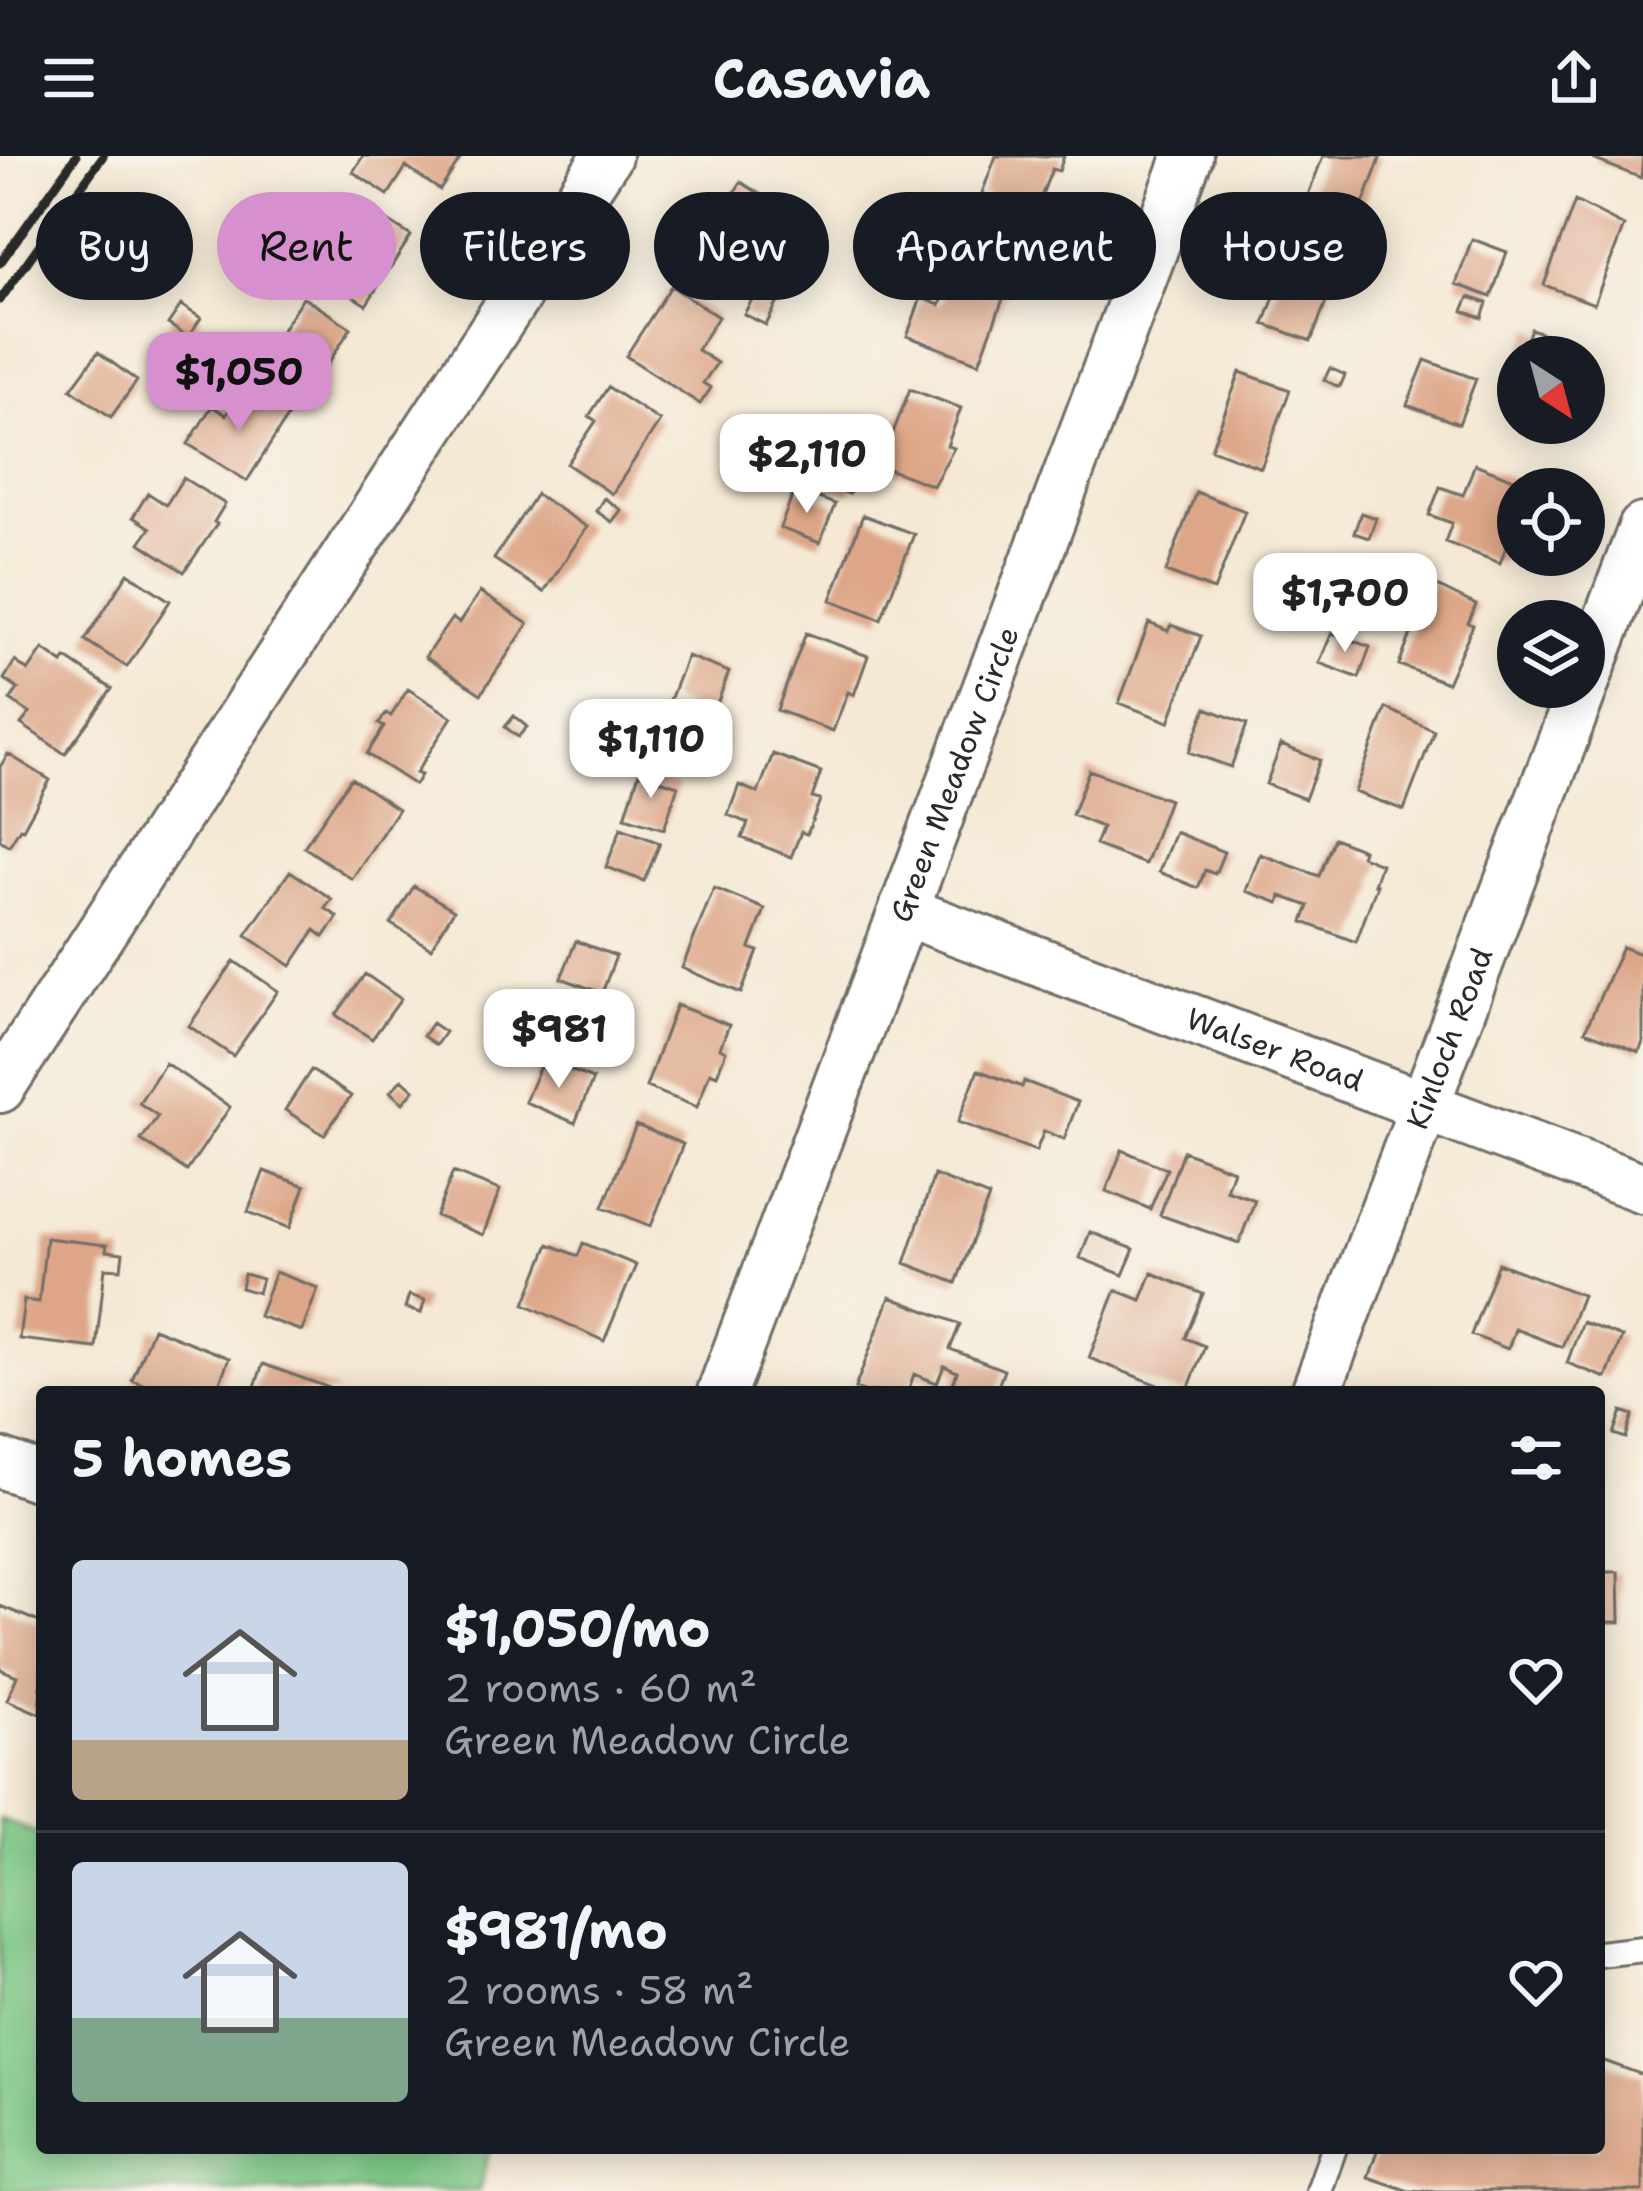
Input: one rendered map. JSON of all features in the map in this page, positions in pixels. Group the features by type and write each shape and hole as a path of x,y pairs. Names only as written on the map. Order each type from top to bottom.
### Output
{"street":[{"path":"0,1088 607,156"},
{"name":"Green Meadow Circle","path":"724,1386 1188,156"},
{"name":"Kinloch Road","path":"1605,630 1643,528"},
{"name":"Kinloch Road","path":"1318,1386 1576,708"},
{"name":"Walser Road","path":"904,911 1643,1188"},
{"path":"0,1463 36,1476"}],"lane":[{"path":"1605,1953 1643,1949"},
{"path":"1319,2191 1332,2154"}],"green space":[{"path":"0,1819 36,1833 36,2154 488,2154 479,2191 0,2191"}],"building":[{"path":"363,156 462,156 440,190 406,167 390,192 353,172"},
{"path":"996,156 1064,156 1059,171 1052,169 1043,192 982,192"},
{"path":"1323,156 1381,156 1368,192 1309,192"},
{"path":"1597,156 1643,156 1641,178 1595,160"},
{"path":"741,182 757,192 735,192"},
{"path":"1575,201 1624,226 1594,304 1544,285"},
{"path":"396,226 411,236 396,259"},
{"path":"1472,239 1507,252 1491,297 1456,284"},
{"path":"1469,297 1487,303 1482,318 1463,311"},
{"path":"301,300 351,328 307,396 259,365"},
{"path":"662,300 692,300 718,317 697,350 717,363 703,383 711,388 700,404 626,356"},
{"path":"752,300 779,300 766,325 744,314"},
{"path":"920,300 940,305 942,300 1003,300 979,363 907,336"},
{"path":"1273,300 1327,300 1311,341 1264,324"},
{"path":"181,305 201,318 188,337 168,324"},
{"path":"98,352 137,381 111,417 71,389"},
{"path":"1425,360 1476,379 1459,424 1407,405"},
{"path":"1330,368 1345,375 1340,387 1324,380"},
{"path":"1240,372 1290,390 1261,468 1211,449"},
{"path":"608,387 660,421 612,494 567,464 596,421 589,416"},
{"path":"244,388 288,416 247,481 188,444 212,406 226,415"},
{"path":"910,389 961,408 947,446 954,448 933,486 880,466"},
{"path":"738,434 755,446 746,459 729,448"},
{"path":"822,434 865,450 849,494 805,479"},
{"path":"1475,464 1497,473 1497,562 1445,542 1452,523 1429,515 1440,487 1463,495"},
{"path":"183,478 225,504 184,572 140,543 150,528 133,517 148,493 166,505"},
{"path":"795,489 835,504 820,543 780,528"},
{"path":"1196,492 1245,511 1214,590 1166,572"},
{"path":"536,494 587,527 544,592 494,559"},
{"path":"604,498 621,510 612,522 596,511"},
{"path":"1361,513 1376,518 1369,538 1354,533"},
{"path":"863,515 914,534 881,619 831,600"},
{"path":"128,573 170,601 127,667 85,640"},
{"path":"1431,583 1476,605 1468,623 1473,625 1447,683 1399,665"},
{"path":"480,592 528,624 481,694 425,657 452,618 459,623"},
{"path":"1149,623 1201,636 1169,722 1119,703"},
{"path":"806,633 868,656 854,695 848,692 833,731 777,710"},
{"path":"1332,633 1370,647 1359,678 1319,663"},
{"path":"43,649 63,663 66,658 112,689 65,754 21,724 30,713 10,700 18,689 4,679 15,661 28,671"},
{"path":"687,656 729,672 712,717 670,700"},
{"path":"408,689 452,717 416,773 421,775 415,785 367,754 384,727 379,724 386,713 391,716"},
{"path":"1206,708 1247,724 1231,767 1189,752"},
{"path":"1386,708 1434,731 1404,810 1355,792"},
{"path":"514,716 527,727 518,737 505,727"},
{"path":"1281,745 1320,760 1305,799 1266,784"},
{"path":"8,754 50,780 9,846 0,840 0,767"},
{"path":"773,754 821,772 812,798 820,800 807,834 801,832 791,857 742,838 748,823 728,815 739,785 758,793"},
{"path":"1089,770 1169,800 1145,864 1095,845 1102,827 1072,815"},
{"path":"639,773 678,786 664,829 625,817"},
{"path":"351,778 398,809 352,879 304,847"},
{"path":"621,828 660,843 644,881 606,867"},
{"path":"1175,832 1224,852 1215,874 1205,870 1198,888 1159,872"},
{"path":"1334,838 1381,864 1356,942 1303,922 1309,906 1281,896 1279,903 1246,891 1260,854 1319,876"},
{"path":"290,871 332,899 325,908 338,917 324,937 315,930 291,966 246,935"},
{"path":"414,886 454,910 431,948 391,924"},
{"path":"714,888 765,909 750,948 758,951 741,993 682,968"},
{"path":"576,941 616,956 602,993 561,978"},
{"path":"1622,947 1643,955 1639,1052 1585,1031"},
{"path":"234,961 278,991 233,1056 189,1026"},
{"path":"365,974 401,999 372,1039 336,1015"},
{"path":"676,1005 729,1025 717,1075 710,1072 697,1107 646,1087"},
{"path":"432,1023 445,1032 436,1045 423,1036"},
{"path":"543,1059 593,1079 575,1123 525,1102"},
{"path":"165,1063 230,1107 187,1171 141,1140 158,1116 139,1103"},
{"path":"311,1070 351,1096 324,1135 285,1110"},
{"path":"978,1070 1078,1102 1064,1139 1044,1131 1036,1151 958,1122"},
{"path":"402,1079 414,1090 403,1103 390,1092"},
{"path":"636,1125 683,1144 651,1226 603,1207"},
{"path":"1122,1150 1167,1169 1150,1209 1106,1191"},
{"path":"1183,1151 1233,1170 1226,1190 1255,1200 1239,1243 1160,1215"},
{"path":"264,1171 305,1186 290,1228 248,1212"},
{"path":"453,1172 500,1190 483,1235 436,1216"},
{"path":"934,1175 989,1197 956,1283 905,1263"},
{"path":"1090,1232 1134,1249 1123,1275 1080,1258"},
{"path":"46,1238 107,1245 106,1251 123,1253 121,1269 105,1268 96,1348 19,1339 24,1300 39,1302"},
{"path":"583,1243 636,1265 604,1341 525,1304 549,1244 578,1256"},
{"path":"1498,1263 1582,1295 1562,1347 1515,1329 1508,1349 1471,1335"},
{"path":"275,1272 318,1288 302,1331 259,1316"},
{"path":"1152,1273 1203,1294 1185,1338 1205,1346 1189,1386 1160,1386 1089,1358 1116,1290 1141,1300"},
{"path":"244,1274 262,1279 258,1293 241,1288"},
{"path":"409,1295 425,1300 421,1313 405,1308"},
{"path":"890,1297 960,1324 950,1349 1004,1370 998,1386 952,1386 957,1372 944,1366 937,1383 914,1374 910,1386 856,1386"},
{"path":"1582,1322 1622,1337 1606,1378 1567,1363"},
{"path":"153,1328 229,1358 218,1386 148,1386 132,1380"},
{"path":"263,1364 324,1386 255,1386"},
{"path":"1622,1411 1633,1415 1626,1438 1614,1434"},
{"path":"1605,1572 1619,1572 1620,1622 1605,1622"},
{"path":"0,1606 36,1621 36,1712 7,1700 17,1676 0,1669"},
{"path":"1605,2061 1643,2075 1643,2191 1409,2191 1368,2177 1376,2154 1605,2154"}],"railway":[{"path":"0,263 76,156"},
{"path":"0,300 103,156"}]}
